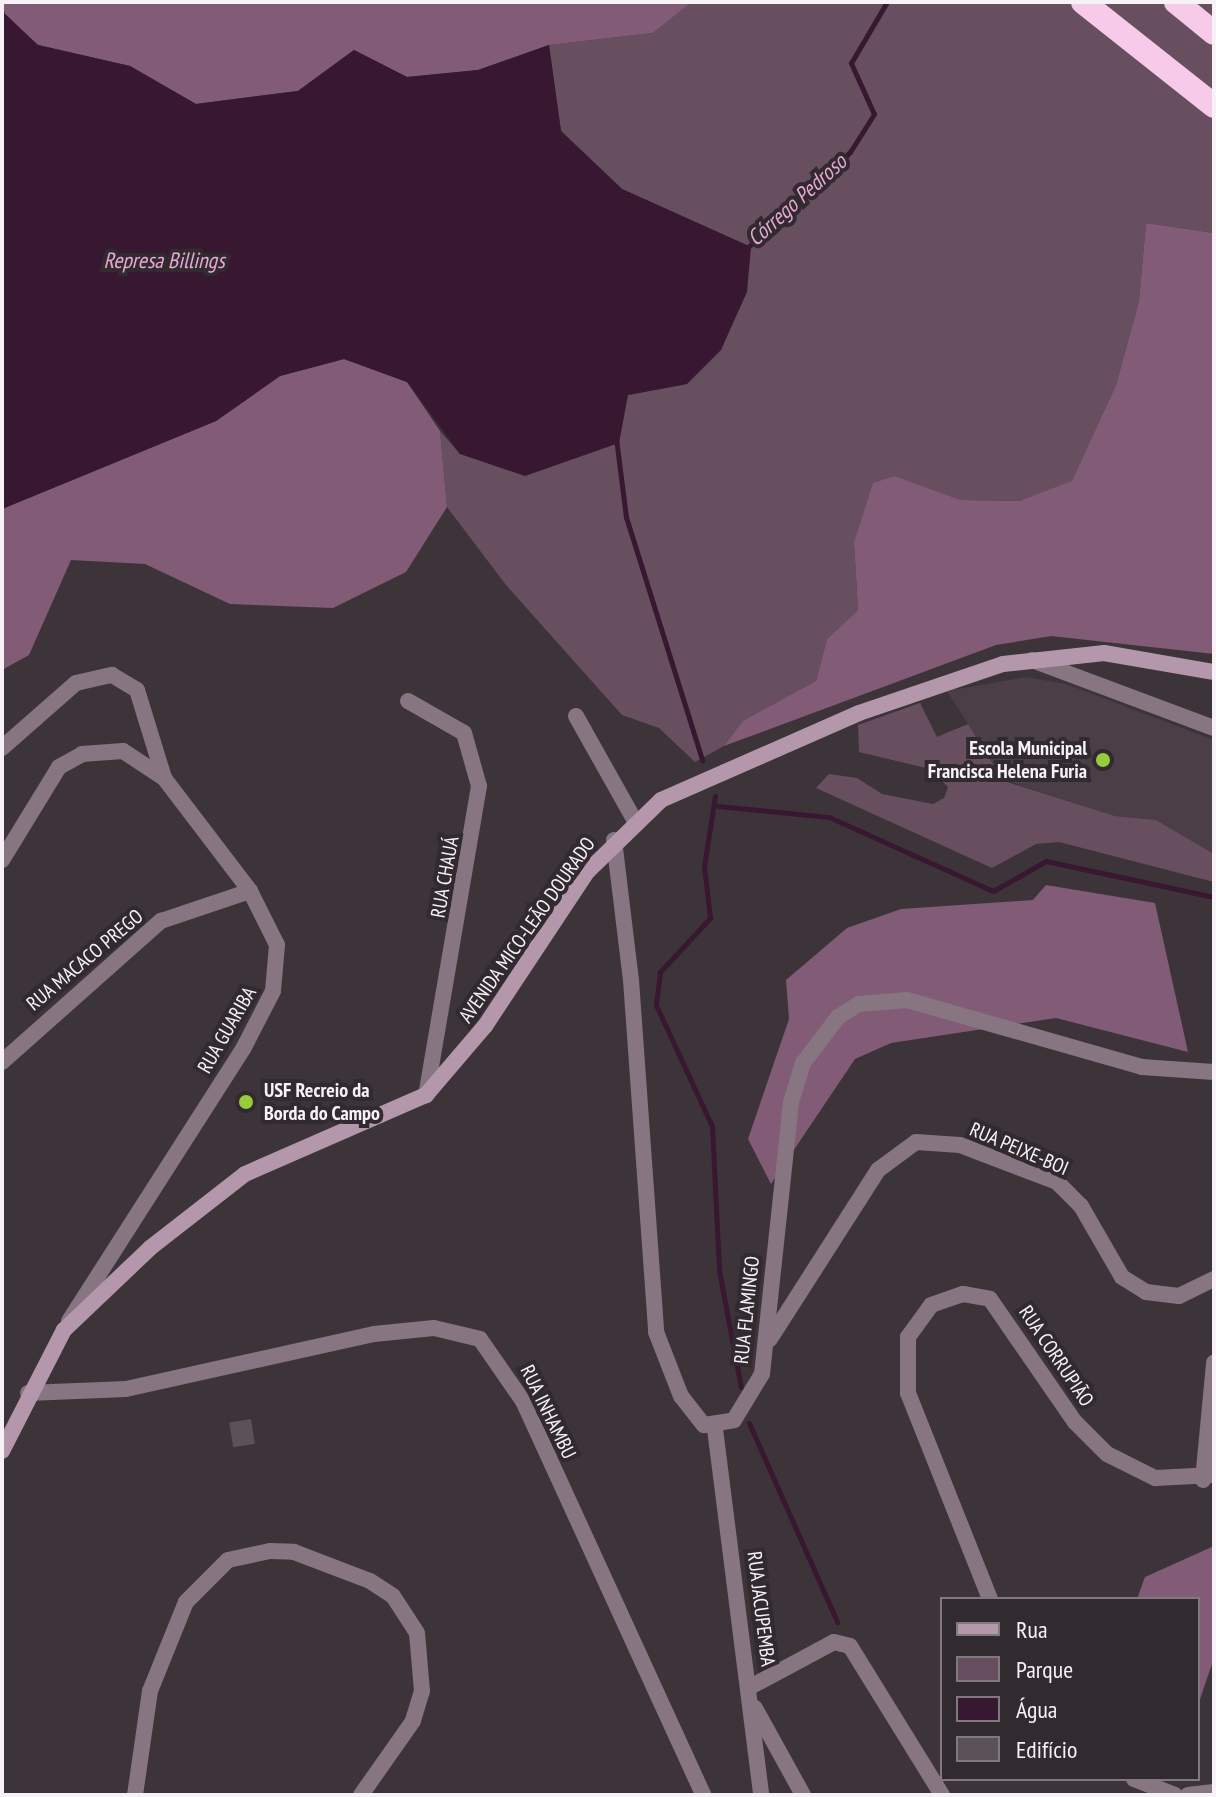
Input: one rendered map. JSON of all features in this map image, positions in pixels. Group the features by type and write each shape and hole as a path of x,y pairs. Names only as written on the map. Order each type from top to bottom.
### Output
{"highway":[{"path":"1083,2 1214,106"},
{"path":"1176,2 1214,33"}],"street":[{"name":"AVENIDA MICO-LEÃO DOURADO","path":"2,1451 28,1393 64,1330 150,1248 245,1174 426,1095 464,1055 614,840 635,821 703,777 962,675 1030,660 1082,653 1214,672"},
{"path":"1082,653 1095,682"},
{"path":"1030,660 1214,728"},
{"path":"2,748 76,683 112,675 137,690 164,778"},
{"name":"RUA CHAUÁ","path":"408,701 464,733 479,786 426,1095"},
{"path":"576,716 635,821"},
{"name":"RUA GUARIBA","path":"2,860 45,785 82,754 123,751 164,778 250,891 277,945 273,991 64,1330"},
{"path":"614,840 631,980 656,1332 681,1396 715,1429"},
{"name":"RUA MACACO PREGO","path":"2,1062 161,921 250,891"},
{"name":"RUA FLAMINGO","path":"715,1429 746,1404 765,1350 791,1102 820,1035 859,1004 907,1000 1142,1067 1214,1072"},
{"name":"RUA PEIXE-BOI","path":"765,1350 835,1229 878,1170 916,1142 960,1145 1057,1182 1081,1206 1122,1277 1146,1292 1179,1296 1214,1279"},
{"name":"RUA CORRUPIÃO","path":"989,1597 908,1393 908,1337 931,1305 963,1294 990,1299 1089,1438 1155,1478 1208,1477"},
{"name":"RUA INHAMBU","path":"28,1393 126,1389 374,1334 434,1328 480,1339 523,1401 703,1795"},
{"path":"1208,1477 1214,1363"},
{"name":"RUA JACUPEMBA","path":"715,1429 751,1695 761,1795"},
{"path":"135,1795 150,1691 186,1602 228,1560 270,1551 317,1559 370,1581 393,1596 417,1633 422,1691 413,1721 361,1795"},
{"path":"803,1795 751,1695 834,1642 850,1646 942,1795"},
{"path":"1139,1781 1175,1795"},
{"path":"1188,1795 1214,1792"}],"shaded area":[{"path":"2,2 692,2 653,33 549,45 478,70 407,77 354,50 298,91 196,104 130,66 38,45 6,18"},
{"path":"1146,223 1214,233 1214,654 1051,636 996,645 724,746 743,721 816,681 827,639 858,610 854,543 873,483 895,476 961,500 1019,501 1072,481 1116,385 1139,301"},
{"path":"344,359 407,382 440,431 447,507 406,572 333,608 230,604 145,564 71,560 29,655 2,670 2,509 216,421 280,376"},
{"name":"Escola Municipal Francisca Helena Furia","path":"1026,677 1066,684 1214,740 1214,854 1156,820 1115,816 1004,780 947,691"},
{"path":"1046,885 1155,903 1188,1052 1056,1018 891,1043 855,1059 771,1184 748,1139 789,1019 786,980 847,928 901,909 1033,900"},
{"path":"1214,1546 1214,1658 1200,1699 1200,1597 1138,1597 1145,1577"}],"green space":[{"path":"692,2 1214,2 1214,233 1146,223 1139,301 1116,385 1072,482 1019,501 961,500 895,476 854,543 858,610 827,639 816,681 744,721 724,746 695,762 659,728 622,715 506,585 447,507 440,431 460,454 628,395 687,384 751,247 622,189 561,131 549,45 653,33"},
{"path":"920,703 937,737 968,724 1004,781 1115,816 1156,820 1214,854 1214,882 1059,842 1036,844 992,868 816,788 829,774 857,778 882,794 933,804 944,798 948,787 930,769 859,752 858,725"}],"water":[{"name":"Represa Billings","path":"2,11 38,45 130,66 196,104 298,91 354,50 407,77 478,70 549,45 561,131 622,189 751,247 747,292 721,350 687,384 628,395 619,443 525,476 460,454 407,382 344,359 280,376 216,421 2,509"}],"building":[{"path":"251,1419 255,1444 233,1447 229,1422"}],"waterway":[{"name":"Córrego Pedroso","path":"746,249 850,152 874,114 851,63 887,2"},
{"path":"616,438 626,517 702,760"},
{"path":"715,796 704,866 710,918 660,972 656,1005 712,1126 719,1270 741,1387"},
{"path":"718,806 829,817 993,891 1046,861 1214,897"},
{"path":"749,1423 837,1622"}],"place":[{"name":"Escola Municipal Francisca Helena Furia","path":"1103,760"},
{"name":"USF Recreio da Borda do Campo","path":"246,1102"}]}
